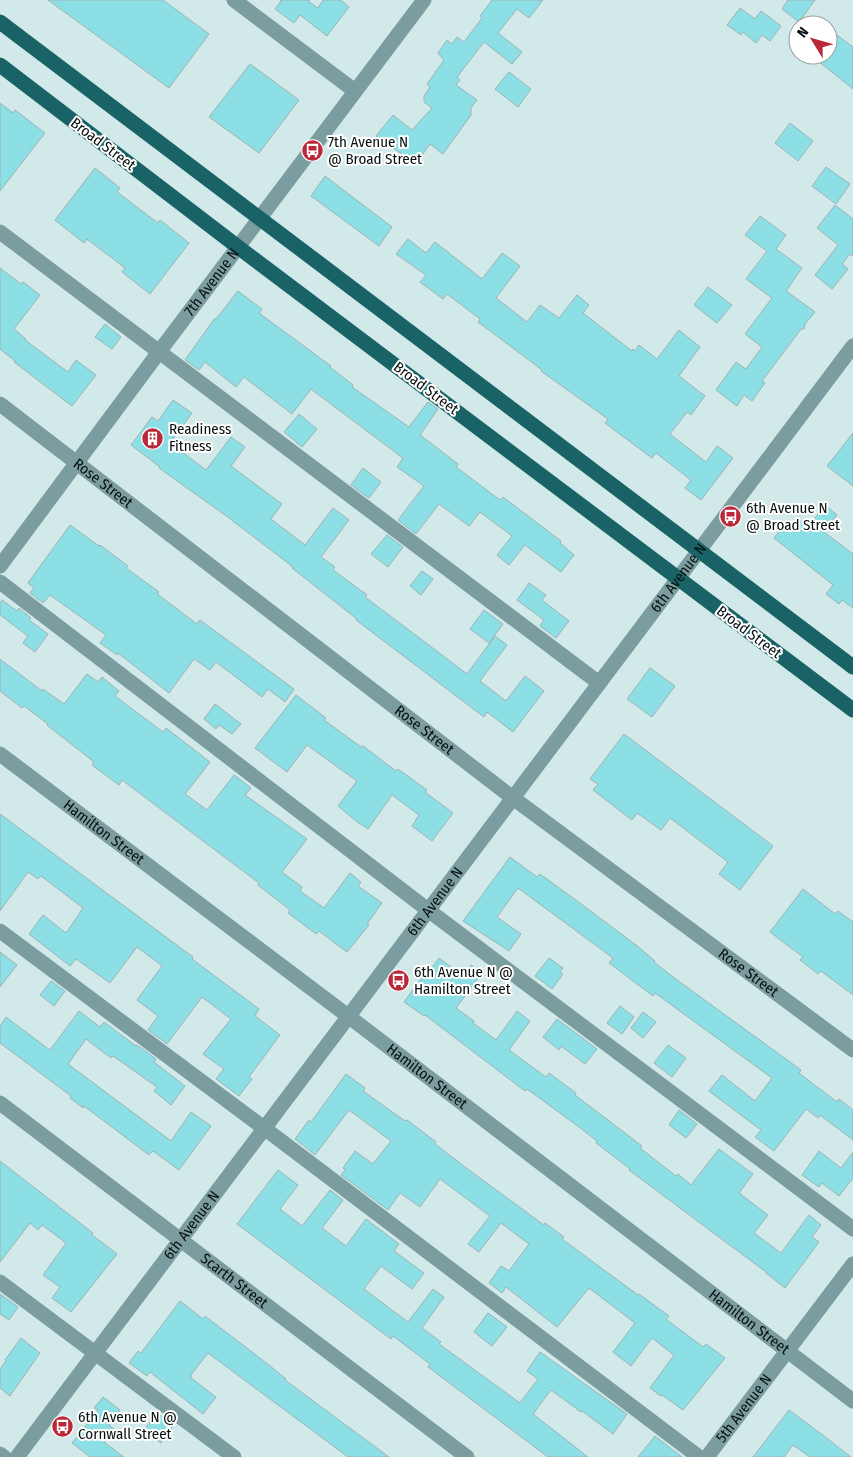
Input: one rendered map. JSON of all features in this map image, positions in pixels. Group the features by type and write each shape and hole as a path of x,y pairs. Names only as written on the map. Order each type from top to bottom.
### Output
{"main road":[{"path":"0,22 853,667"},
{"name":"Broad Street","path":"0,65 238,247 853,710"}],"street":[{"path":"234,0 355,92"},
{"name":"7th Avenue N","path":"0,566 424,0"},
{"path":"0,232 599,683"},
{"name":"6th Avenue N","path":"17,1457 853,346"},
{"name":"Rose Street","path":"0,404 513,798 853,1050"},
{"path":"0,582 428,910 853,1229"},
{"name":"Hamilton Street","path":"0,754 348,1016 853,1401"},
{"path":"0,931 699,1457"},
{"name":"Scarth Street","path":"0,1103 467,1457"},
{"name":"5th Avenue N","path":"707,1457 853,1264"},
{"path":"0,1282 234,1457"},
{"path":"0,1454 4,1457"}],"building":[{"path":"48,0 163,0 209,34 169,88"},
{"path":"280,0 310,0 309,2 318,8 323,0 341,0 349,7 327,36 300,15 294,23 275,9"},
{"path":"492,0 543,0 529,18 517,9 498,33 522,52 512,64 484,42 457,77 460,80 456,85 477,100 471,108 471,115 443,154 430,144 416,164 376,136 393,115 412,130 432,108 424,102 424,96 430,87 427,84 444,60 438,53 447,40 452,44 457,37 464,42 482,18 480,16"},
{"path":"788,0 815,0 804,15 790,15 782,9"},
{"path":"740,8 755,19 761,11 781,26 770,41 762,35 756,43 743,32 741,35 727,25"},
{"path":"838,36 853,47 853,89 823,65 838,65"},
{"path":"250,64 299,100 259,153 209,117"},
{"path":"509,72 531,89 518,107 495,89"},
{"path":"0,103 13,113 15,110 45,133 0,191"},
{"path":"790,123 813,141 798,161 775,143"},
{"path":"826,167 850,184 836,204 812,186"},
{"path":"95,168 120,188 117,192 158,223 160,220 189,243 150,294 122,272 125,268 87,239 84,243 55,220"},
{"path":"325,176 392,227 379,246 311,196"},
{"path":"835,205 853,219 853,256 850,254 842,264 848,269 832,289 815,275 838,245 817,228"},
{"path":"760,216 786,235 776,249 802,268 786,291 815,312 805,324 804,329 801,329 762,381 765,383 752,401 744,395 737,406 716,390 736,362 746,369 762,347 745,334 772,298 746,279 767,251 745,235"},
{"path":"408,239 426,253 435,242 482,279 502,253 520,266 496,298 527,322 540,305 559,318 577,295 589,305 583,313 632,351 633,349 635,351 639,345 657,359 679,330 700,347 679,376 705,396 691,415 687,412 670,434 706,462 717,446 733,458 701,500 685,488 691,480 656,453 652,458 605,423 608,419 541,371 478,322 480,319 447,294 443,299 420,282 426,275 396,254"},
{"path":"0,268 21,284 23,282 40,295 14,329 25,340 68,372 76,360 96,375 72,406 14,362 0,349"},
{"path":"708,287 732,305 717,323 694,305"},
{"path":"238,291 262,309 259,313 331,366 353,385 352,387 409,427 428,402 438,409 420,435 458,464 456,467 500,500 503,497 561,541 560,543 574,555 561,572 525,545 509,565 497,555 512,536 480,512 469,526 439,504 416,534 398,520 424,486 397,467 403,458 311,389 292,414 244,377 236,387 205,362 199,370 185,360 215,318"},
{"path":"105,324 121,337 112,349 95,337"},
{"path":"173,400 192,413 170,443 206,470 231,437 245,447 231,466 282,504 271,519 305,545 333,508 349,520 321,557 335,567 333,570 367,595 365,597 467,674 495,636 507,645 480,681 506,701 525,676 544,691 513,732 487,712 484,717 356,620 293,567 159,468 131,445 152,417 158,421"},
{"path":"299,414 317,429 302,447 284,432"},
{"path":"853,433 853,486 827,466"},
{"path":"363,468 381,482 369,498 351,485"},
{"path":"825,505 837,515 824,532 853,554 853,608 842,600 839,604 826,594 833,585 774,538 788,520 795,525 799,520 808,527"},
{"path":"70,525 128,566 126,568 159,592 157,594 197,624 200,620 294,689 285,702 268,689 262,697 216,662 210,670 194,659 169,693 118,653 117,655 100,643 106,635 50,595 43,603 30,593 34,588 28,583"},
{"path":"387,535 403,547 388,567 371,554"},
{"path":"422,571 433,579 421,595 410,586"},
{"path":"529,583 546,595 542,600 569,621 556,638 540,626 544,620 517,600"},
{"path":"2,600 17,611 19,608 31,618 29,620 48,634 35,652 23,643 28,636 0,615 0,603"},
{"path":"484,610 503,624 489,643 470,629"},
{"path":"0,659 42,691 43,689 64,704 87,674 98,682 102,677 119,691 115,696 163,732 166,728 210,762 185,794 207,810 234,775 251,788 245,795 307,839 282,872 302,887 300,891 324,908 350,873 361,882 358,886 382,903 367,924 369,925 347,952 319,931 316,934 288,913 290,910 258,885 259,883 122,780 119,785 92,765 94,762 48,724 24,706 22,708 0,691"},
{"path":"650,668 675,686 652,717 627,699"},
{"path":"296,695 326,718 324,720 396,771 398,769 427,790 425,792 453,813 432,841 412,826 419,815 392,795 368,829 356,821 338,806 357,781 307,745 287,772 255,748"},
{"path":"215,704 241,724 232,734 219,725 216,729 204,719"},
{"path":"624,734 773,846 740,890 719,874 728,862 670,818 661,830 637,813 632,820 593,790 598,784 590,779"},
{"path":"0,814 193,957 192,959 259,1009 255,1016 280,1035 249,1077 252,1079 239,1096 216,1079 224,1069 203,1054 231,1019 202,997 167,1044 148,1030 158,1016 137,1000 162,966 137,947 110,983 76,959 70,966 29,934 43,915 66,933 83,908 41,876 38,879 28,872 0,911"},
{"path":"510,857 537,877 540,874 573,898 636,945 673,977 801,1070 799,1073 837,1102 839,1099 853,1110 853,1140 820,1115 818,1118 806,1109 774,1151 755,1137 761,1130 709,1091 722,1075 755,1101 772,1078 655,993 653,996 609,963 613,958 518,888 497,917 521,934 509,951 463,921"},
{"path":"803,889 835,914 838,911 853,922 853,995 821,971 818,974 800,960 803,957 770,932"},
{"path":"0,952 17,965 0,987"},
{"path":"439,958 463,976 471,965 482,973 456,1008 496,1040 517,1011 530,1021 509,1050 546,1077 549,1073 576,1093 575,1095 642,1146 640,1148 676,1176 678,1174 691,1185 719,1149 753,1174 739,1193 768,1215 754,1233 781,1253 809,1215 821,1225 812,1237 819,1242 785,1288 629,1170 575,1124 527,1089 525,1091 425,1015 404,1002 425,973 427,974"},
{"path":"549,958 563,968 560,972 563,974 552,989 535,976"},
{"path":"51,981 65,991 54,1006 40,995"},
{"path":"620,1006 634,1017 622,1034 607,1023"},
{"path":"79,1011 100,1027 104,1022 137,1045 156,1059 154,1062 185,1086 171,1105 154,1091 157,1087 113,1056 111,1058 86,1039 68,1064 171,1141 191,1112 211,1126 179,1170 153,1151 149,1155 84,1106 83,1108 70,1098 71,1096 0,1043 0,1026 6,1017 50,1050"},
{"path":"643,1012 656,1022 643,1038 631,1028"},
{"path":"557,1019 597,1049 585,1064 561,1046 559,1050 543,1037"},
{"path":"668,1045 686,1058 672,1077 654,1063"},
{"path":"346,1074 365,1088 363,1091 405,1121 407,1120 469,1170 544,1225 545,1223 564,1237 562,1239 669,1316 666,1319 703,1347 706,1344 725,1358 683,1410 650,1388 674,1355 652,1338 631,1366 613,1352 635,1323 589,1288 557,1327 506,1287 502,1293 489,1283 501,1266 509,1271 529,1244 501,1223 479,1252 468,1244 490,1216 440,1179 420,1207 400,1193 388,1210 341,1175 345,1170 343,1168 355,1151 373,1164 391,1141 349,1110 315,1155 295,1139 309,1120 311,1122"},
{"path":"679,1110 697,1124 686,1138 669,1125"},
{"path":"819,1151 841,1168 853,1152 853,1178 839,1196 822,1183 819,1187 802,1175"},
{"path":"0,1161 93,1233 91,1234 117,1254 71,1312 52,1298 60,1287 43,1275 66,1243 42,1225 38,1230 30,1223 0,1262"},
{"path":"278,1170 298,1185 280,1209 302,1226 330,1190 343,1200 322,1228 346,1246 366,1219 399,1244 394,1251 424,1273 412,1289 381,1266 364,1289 408,1322 433,1289 444,1297 422,1328 441,1342 439,1344 520,1403 538,1379 527,1371 540,1352 627,1414 613,1434 551,1390 533,1414 588,1457 548,1457 428,1367 430,1364 393,1336 391,1339 237,1224"},
{"path":"0,1294 18,1307 9,1320 0,1314"},
{"path":"180,1301 203,1319 205,1316 269,1365 285,1380 389,1457 348,1457 208,1353 191,1375 191,1378 216,1397 203,1414 150,1372 147,1376 129,1363 138,1351 141,1353"},
{"path":"488,1313 507,1327 492,1346 474,1332"},
{"path":"21,1338 40,1353 10,1396 0,1388 0,1369"},
{"path":"103,1397 120,1410 109,1425 114,1429 104,1442 124,1457 90,1457 72,1443 98,1410 94,1408"},
{"path":"789,1410 851,1457 810,1457 793,1445 784,1457 753,1457"},
{"path":"157,1413 174,1425 161,1443 144,1430"},
{"path":"655,1436 682,1457 638,1457"}],"place":[{"name":"7th Avenue N @ Broad Street","path":"312,151"},
{"name":"Readiness Fitness","path":"153,438"},
{"name":"6th Avenue N @ Broad Street","path":"730,517"},
{"name":"6th Avenue N @ Hamilton Street","path":"398,981"},
{"name":"6th Avenue N @ Cornwall Street","path":"62,1426"}]}
